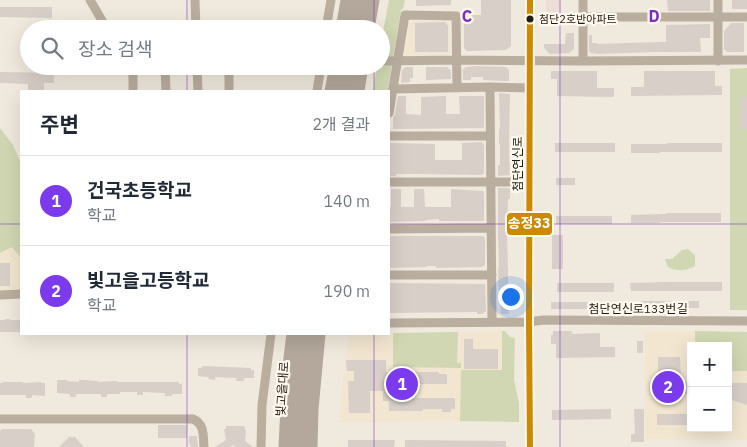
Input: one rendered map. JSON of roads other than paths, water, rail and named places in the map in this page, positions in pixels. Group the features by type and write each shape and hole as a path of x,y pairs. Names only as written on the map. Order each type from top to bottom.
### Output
{"main road":[{"path":"343,20 346,0"},
{"path":"354,20 357,0"},
{"path":"362,20 365,0"},
{"path":"371,20 374,0"},
{"path":"330,90 333,75"},
{"path":"341,90 344,75"},
{"path":"349,90 352,75"},
{"path":"359,90 362,75"},
{"path":"284,447 288,366 292,335"},
{"name":"빛고을대로","path":"293,447 301,335"},
{"name":"빛고을대로","path":"302,447 306,365 310,335"},
{"path":"312,447 313,409 320,335"}],"street":[{"path":"90,0 102,20"},
{"path":"195,0 196,20"},
{"path":"328,20 331,0"},
{"name":"첨단연신로","path":"530,0 530,447"},
{"path":"583,62 584,0"},
{"path":"718,0 718,61"},
{"path":"390,105 405,15 456,16 457,88"},
{"path":"583,17 747,17"},
{"path":"390,61 583,62 747,60"},
{"path":"133,75 134,90"},
{"path":"166,75 166,90"},
{"path":"197,75 198,90"},
{"path":"229,75 229,90"},
{"path":"317,90 320,75"},
{"path":"490,87 492,322"},
{"path":"392,89 530,88"},
{"path":"390,136 490,136"},
{"path":"390,182 530,182"},
{"path":"390,229 491,228"},
{"path":"390,275 492,275"},
{"path":"0,295 20,294"},
{"name":"첨단연신로133번길","path":"390,323 529,322 543,320 747,321"},
{"path":"261,447 262,405 271,335"},
{"path":"0,419 193,419 201,424 204,447"}],"place":[{"name":"첨단2호반아파트","path":"530,19"},
{"name":"건국초등학교","path":"402,384"},
{"name":"빛고을고등학교","path":"668,387"}]}
